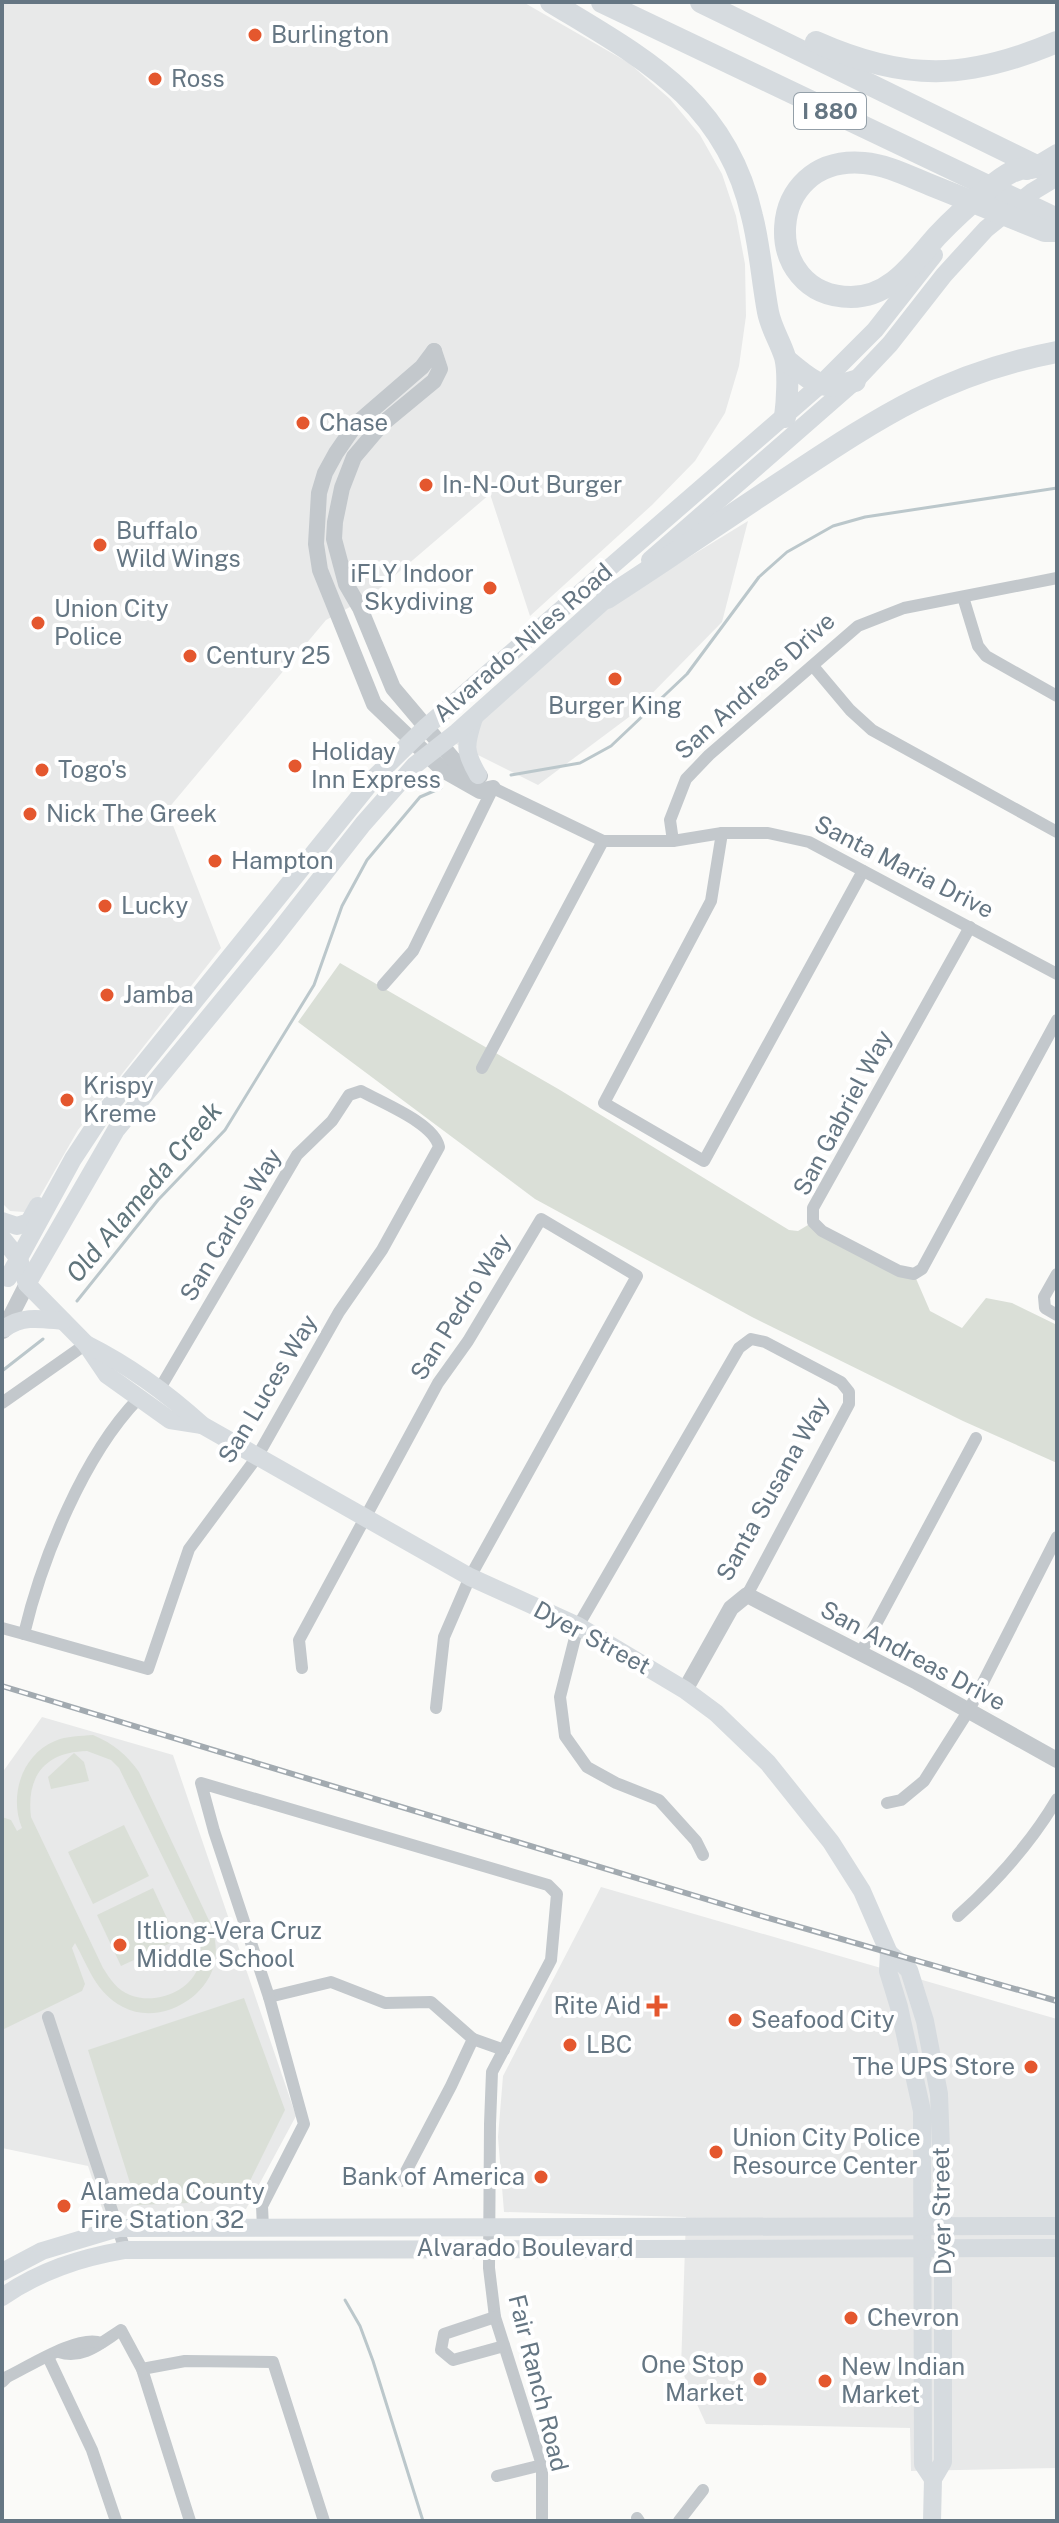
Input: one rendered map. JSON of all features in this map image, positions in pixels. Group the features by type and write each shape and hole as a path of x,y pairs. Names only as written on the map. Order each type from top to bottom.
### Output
{"highway":[{"path":"551,2 655,67 694,103 717,132 734,164 752,215 768,316 786,360 785,417"},
{"name":"I 880","path":"602,2 1057,219"},
{"path":"711,7 754,16 869,62 924,71 960,71 995,66 1057,42"},
{"name":"I 880","path":"711,7 1057,176"},
{"path":"1032,168 1019,167 1001,178 943,237 904,274 875,293 848,297 823,291 802,276 789,255 784,230 789,205 803,182 824,168 850,163 889,169 1045,231 1057,231"},
{"path":"607,598 864,428 909,402 978,372 1057,352"},
{"path":"786,360 820,385 835,387 855,381"}],"main road":[{"path":"1032,168 1057,153"},
{"name":"Alvarado-Niles Road","path":"27,1284 116,1130 398,782 855,381 890,344 967,248 1009,210 1057,176"},
{"name":"Alvarado-Niles Road","path":"4,1279 19,1259 73,1159 100,1118 376,776 426,727 820,385 875,330 943,237"},
{"path":"475,715 466,748 478,775"},
{"path":"2,1221 17,1226 29,1222 58,1173 73,1159"},
{"name":"Dyer Street","path":"2,1238 19,1259 27,1284 86,1344 107,1375 170,1420 202,1425"},
{"name":"Dyer Street","path":"4,1279 27,1284"},
{"path":"3,1330 17,1320 29,1318 63,1321"},
{"name":"Dyer Street","path":"86,1344 116,1359 202,1425 257,1457 470,1577 578,1626 685,1690 724,1720 768,1763 831,1842 862,1891 889,1953 909,1970 925,2021 939,2094 943,2226 943,2462 933,2479 932,2521"},
{"name":"Dyer Street","path":"889,1953 888,1971 922,2111 923,2464 933,2479"},
{"name":"Alvarado Boulevard","path":"2,2272 42,2251 119,2228 1057,2226"},
{"name":"Alvarado Boulevard","path":"2,2297 28,2279 58,2266 125,2250 1057,2248"},
{"path":"922,2385 933,2398 934,2442 943,2453"}],"street":[{"name":"Santa Maria Drive","path":"493,788 480,791 443,770 434,750 426,727 393,688 360,608 346,584 334,539 342,488 354,457 382,424 434,381 440,369 434,351 422,367 371,410 345,438 325,473 319,493 316,518 320,570 374,704 412,740 434,750 453,759 493,788 603,841 673,841 722,833 768,833 809,842 1057,974"},
{"name":"San Andreas Drive","path":"673,841 670,820 686,779 709,755 858,626 904,608 1057,578"},
{"path":"963,597 978,646 986,656 1057,696"},
{"path":"813,666 850,710 872,730 1057,832"},
{"path":"383,985 413,951 493,788"},
{"path":"722,833 711,901 604,1103 704,1161 863,871"},
{"path":"482,1068 603,841"},
{"name":"San Gabriel Way","path":"970,927 813,1208 813,1222 822,1231 899,1271 914,1274 922,1269 1057,1020"},
{"name":"San Carlos Way","path":"159,1390 297,1155 332,1121 349,1095 361,1091 425,1127 436,1137"},
{"name":"San Luces Way","path":"24,1634 148,1669 189,1549 257,1457 339,1312 382,1250 439,1147 436,1137"},
{"name":"San Pedro Way","path":"365,1517 438,1383 468,1341 541,1219 637,1276 470,1577"},
{"path":"1057,1274 1044,1297 1045,1308 1057,1315"},
{"path":"3,1330 27,1284"},
{"name":"Santa Susana Way","path":"578,1626 739,1348 751,1339 765,1342 841,1382 849,1392 849,1404 747,1595 731,1608 685,1690"},
{"path":"2,1403 86,1344"},
{"path":"2,1628 24,1634 50,1552 85,1472 127,1410 138,1399"},
{"path":"860,1654 976,1438"},
{"path":"302,1668 299,1640 365,1517"},
{"path":"887,1803 901,1800 924,1781 969,1710 1057,1537"},
{"path":"436,1708 444,1637 470,1577"},
{"name":"San Andreas Drive","path":"747,1595 969,1710 1057,1760"},
{"path":"578,1626 560,1697 565,1736 587,1767 616,1783 659,1800 696,1841 703,1855"},
{"name":"Fair Ranch Road","path":"269,1997 201,1783 548,1885 557,1894 551,1960 492,2072 489,2250 495,2317 542,2465 542,2521"},
{"path":"958,1916 982,1895 1039,1830 1057,1799"},
{"path":"263,2228 262,2206 304,2124 269,1997 331,1982 385,2003 431,2002 473,2039 504,2050"},
{"path":"48,2017 125,2250"},
{"path":"401,2181 473,2039"},
{"path":"495,2317 444,2334 441,2350 453,2360 504,2346"},
{"path":"2,2382 66,2347 94,2340 101,2343 121,2330 142,2369 190,2521"},
{"path":"54,2354 116,2521"},
{"path":"142,2369 185,2361 273,2362 324,2521"},
{"path":"497,2476 542,2465"},
{"path":"679,2521 703,2490"}],"shaded area":[{"path":"2,2 523,2 629,63 670,99 700,135 722,174 736,216 745,264 746,316 739,366 725,413 695,461 652,505 530,616 490,494 372,595 326,620 167,810 221,948 78,1130 35,1205 24,1212 10,1211 2,1203"},
{"path":"748,521 722,622 629,717 538,785 448,740 586,624"},
{"path":"340,963 560,1090 789,1230 798,1231 813,1222 914,1274 930,1311 962,1328 986,1298 1012,1303 1057,1325 1057,1463 963,1421 752,1317 535,1199 298,1022"},
{"name":"Itliong-Vera Cruz Middle School","path":"42,1717 173,1755 296,2116 246,2209 105,2217 88,2166 2,2148 2,1773"},
{"path":"93,1735 113,1746 139,1772 213,1929 216,1948 211,1974 192,1997 180,2005 166,2011 137,2012 106,1995 75,1943 72,1948 85,1984 82,1991 2,2030 2,1817 11,1820 17,1831 22,1828 17,1803 21,1778 43,1747 59,1739","holes":["87,1751 111,1760 119,1768 200,1933 201,1957 195,1974 180,1989 161,1997 130,1995 108,1976 31,1817 32,1789 36,1778 50,1761 73,1752"]},
{"path":"74,1753 84,1762 89,1781 51,1789 48,1777"},
{"path":"124,1825 149,1876 93,1904 68,1852"},
{"path":"601,1887 1057,2019 1057,2468 911,2471 910,2428 706,2424 681,2369 686,2217 504,2212 498,2137 503,2076"},
{"path":"153,1888 177,1940 121,1966 97,1915"},
{"path":"244,1998 285,2110 240,2201 137,2205 88,2050"}],"waterway":[{"name":"Old Alameda Creek","path":"511,775 580,763 611,746 687,674 759,577 787,552 833,526 865,517 1057,488"},
{"name":"Old Alameda Creek","path":"77,1301 158,1200 225,1130 314,985 342,906 367,860 420,797 441,788"},
{"name":"Old Alameda Creek","path":"2,1371 43,1339"},
{"path":"345,2300 360,2326 373,2361 423,2521"}],"railway":[{"path":"2,1686 755,1914 1057,2001"}],"place":[{"name":"Burlington","path":"255,35"},
{"name":"Ross","path":"155,79"},
{"name":"Chase","path":"303,423"},
{"name":"In-N-Out Burger","path":"426,485"},
{"name":"Buffalo Wild Wings","path":"100,545"},
{"name":"iFLY Indoor Skydiving","path":"490,588"},
{"name":"Union City Police","path":"38,623"},
{"name":"Century 25","path":"190,656"},
{"name":"Burger King","path":"615,679"},
{"name":"Holiday Inn Express","path":"295,766"},
{"name":"Togo's","path":"42,770"},
{"name":"Nick The Greek","path":"30,814"},
{"name":"Hampton","path":"215,861"},
{"name":"Lucky","path":"105,906"},
{"name":"Jamba","path":"107,995"},
{"name":"Krispy Kreme","path":"67,1100"},
{"name":"Itliong-Vera Cruz Middle School","path":"120,1945"},
{"name":"Rite Aid","path":"657,2006"},
{"name":"Seafood City","path":"735,2020"},
{"name":"LBC","path":"570,2045"},
{"name":"The UPS Store","path":"1031,2067"},
{"name":"Union City Police Resource Center","path":"716,2152"},
{"name":"Bank of America","path":"541,2177"},
{"name":"Alameda County Fire Station 32","path":"64,2206"},
{"name":"Chevron","path":"851,2318"},
{"name":"One Stop Market","path":"760,2379"},
{"name":"New Indian Market","path":"825,2381"}]}
